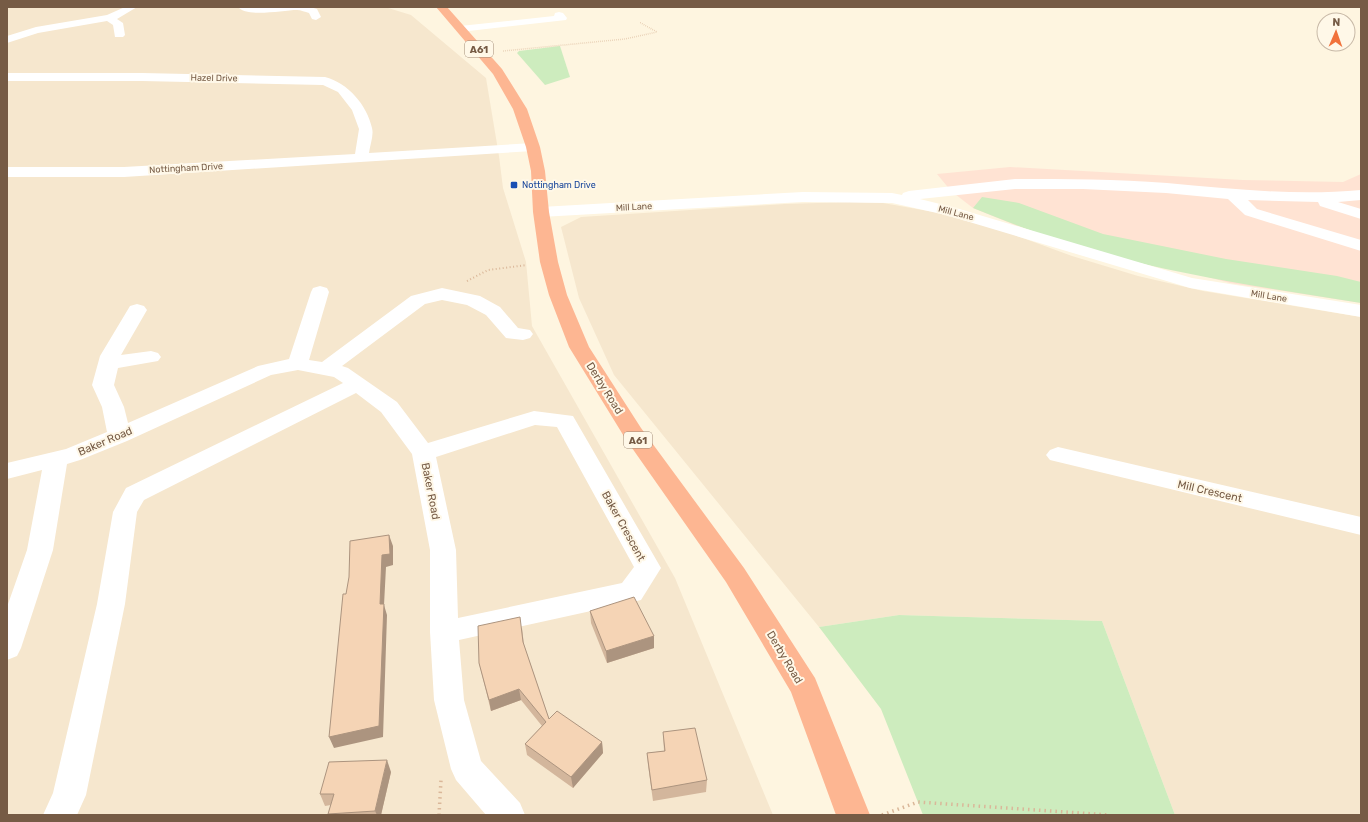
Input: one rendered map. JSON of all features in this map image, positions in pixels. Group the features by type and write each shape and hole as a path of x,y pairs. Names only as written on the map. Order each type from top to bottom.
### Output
{"highway":[{"name":"Derby Road","path":"441,7 483,53 498,72 520,109 533,147 538,171 541,212 549,262 558,295 579,347 633,432 736,575 804,687 853,815"}],"street":[{"path":"7,40 36,30 108,18 118,15 132,7"},
{"path":"243,7 268,10 298,7 313,11 316,17"},
{"path":"460,29 525,18 562,18 559,15"},
{"path":"108,18 118,23 119,35"},
{"name":"Hazel Drive","path":"7,76 325,81 342,89 358,109 366,130 361,158"},
{"name":"Nottingham Drive","path":"7,172 124,172 533,147"},
{"path":"892,198 1023,184 1083,184 1166,188 1233,195 1308,198 1361,195"},
{"path":"1233,195 1251,212 1361,246"},
{"name":"Mill Lane","path":"541,212 803,198 892,198 950,211 1190,283 1361,311"},
{"path":"1308,198 1361,214"},
{"path":"298,364 320,292"},
{"path":"326,368 418,300 442,294 473,300 493,311 514,334 523,334"},
{"path":"119,436 113,407 103,385 107,363 110,356 137,310"},
{"path":"107,363 151,357"},
{"name":"Baker Road","path":"7,470 72,455 119,436 265,370 298,364 341,372 389,407 424,453 443,550 444,632 449,700 467,769 508,815"},
{"path":"60,815 69,795 112,604 125,512 135,494 358,384"},
{"name":"Baker Crescent","path":"424,453 534,418 565,421 648,568 631,592 444,632"},
{"name":"Mill Crescent","path":"1058,456 1361,526"},
{"path":"7,648 40,550 56,459"}],"path":[{"path":"483,53 625,39 657,32 639,22"},
{"path":"881,815 918,802 1109,815"}],"shaded area":[{"path":"7,7 385,7 411,15 486,78 503,188 526,262 532,326 675,578 773,815 7,815"},
{"path":"1010,167 1243,180 1343,182 1361,174 1361,303 1230,283 1015,225 973,208 951,191 937,174"},
{"path":"850,202 883,203 951,215 990,226 1072,256 1138,276 1203,291 1361,317 1361,815 1175,815 1102,621 899,615 819,627 614,375 579,298 561,227 581,217 785,204"}],"green space":[{"path":"560,46 570,77 545,85 517,53 519,51"},
{"path":"982,197 1019,203 1103,234 1226,259 1337,276 1361,282 1361,303 1164,269 1099,253 1004,221 973,208"},
{"path":"899,615 1102,621 1175,815 923,815 881,709 819,627"}],"building":[{"path":"389,535 390,554 382,555 380,604 384,604 379,726 329,737 343,594 346,594 349,577 350,541"},
{"path":"634,597 654,636 606,651 590,611"},
{"path":"520,617 523,642 549,719 557,711 602,742 571,777 525,744 546,722 519,689 489,700 479,663 478,626"},
{"path":"695,728 707,780 652,790 647,753 665,751 663,732"},
{"path":"387,760 375,811 328,814 334,794 320,794 329,762"}],"place":[{"name":"Nottingham Drive","path":"514,185"}]}
